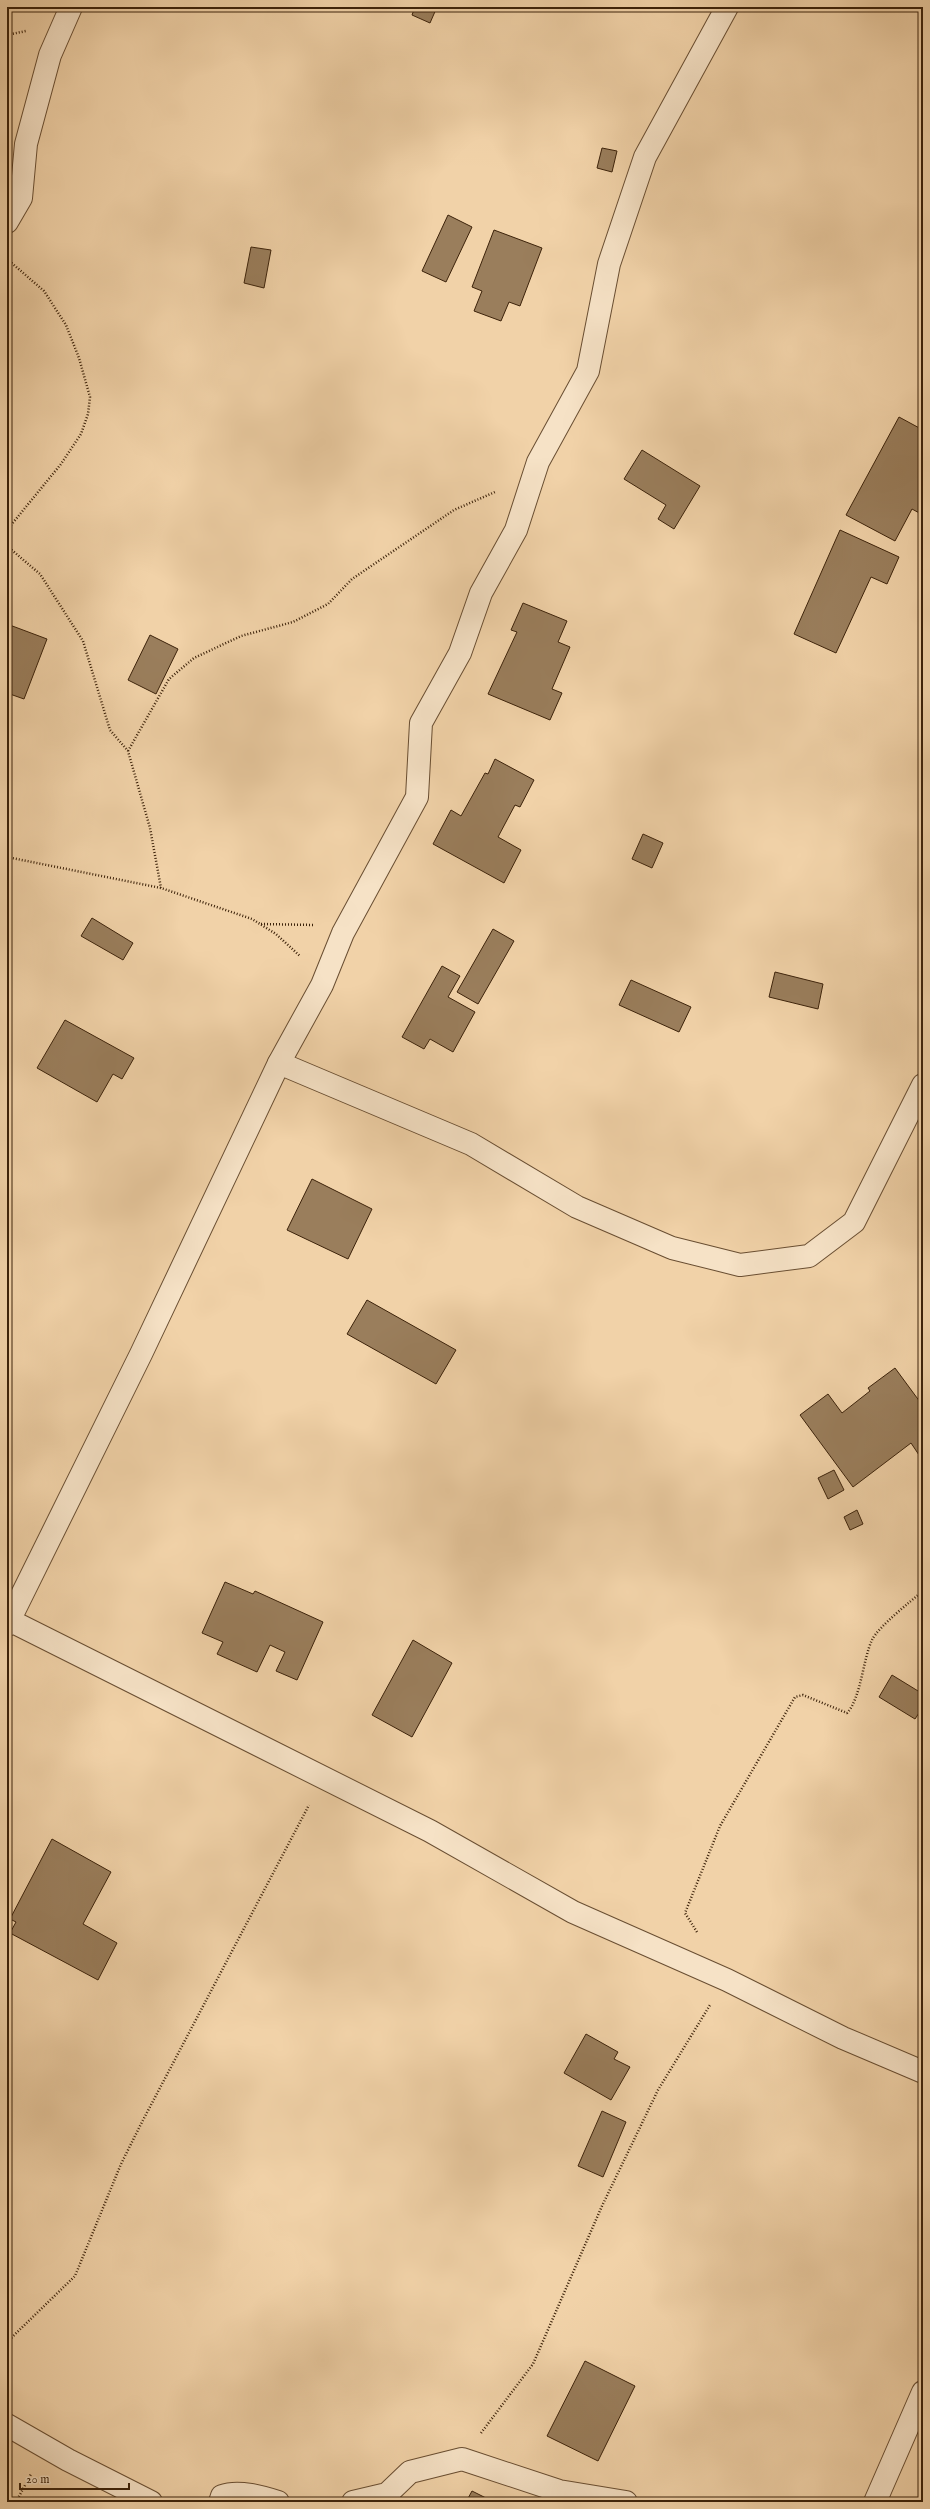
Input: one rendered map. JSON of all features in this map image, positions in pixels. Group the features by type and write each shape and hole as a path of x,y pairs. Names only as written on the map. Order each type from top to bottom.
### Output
{"street":[{"path":"7,222 21,198 26,144 50,55 71,7"},
{"path":"728,7 645,157 609,264 588,371 538,462 516,530 481,593 460,654 421,723 417,797 351,920 322,985 279,1063 140,1354 8,1621 430,1830 573,1912 727,1980 843,2038 923,2072"},
{"path":"279,1063 471,1144 584,1211 672,1248 740,1265 809,1256 854,1222 923,1085"},
{"path":"875,2502 923,2392"},
{"path":"7,2425 68,2460 151,2502"},
{"path":"352,2502 387,2494 410,2472 462,2459 559,2491 626,2502"},
{"path":"220,2502 222,2496 235,2494 263,2497 278,2502"}],"path":[{"path":"7,259 44,291 66,325 79,358 90,397 88,414 81,434 61,464 7,530"},
{"path":"128,751 169,679 194,658 241,636 293,622 328,604 352,579 454,510 502,489 538,462"},
{"path":"7,546 40,574 83,641 110,730 128,751 150,828 161,888"},
{"path":"7,857 161,888 252,919 276,934 299,954 322,985"},
{"path":"260,924 316,925 351,920"},
{"path":"698,1933 685,1913 720,1826 795,1697 803,1695 847,1713 863,1672 872,1639 905,1606 923,1591"},
{"path":"7,2342 75,2276 121,2164 142,2122 324,1778"},
{"path":"462,2459 533,2364 602,2206 658,2090 727,1980"}],"building":[{"path":"415,7 437,7 430,23 412,15"},
{"path":"602,148 617,151 612,172 597,168"},
{"path":"448,215 472,227 446,282 422,271"},
{"path":"494,230 542,248 520,306 509,302 501,321 474,311 482,291 472,287"},
{"path":"251,247 271,250 264,288 244,283"},
{"path":"899,417 923,430 923,515 912,509 895,541 846,515"},
{"path":"642,450 700,486 674,529 658,519 666,505 624,479"},
{"path":"840,530 899,557 887,584 871,577 836,653 794,634"},
{"path":"523,603 567,621 558,642 570,647 552,689 562,693 550,720 488,694 517,632 511,630"},
{"path":"7,624 47,639 24,699 7,693"},
{"path":"150,635 178,649 156,694 128,680"},
{"path":"495,759 534,780 520,807 515,805 498,837 521,850 504,883 433,844 451,810 461,816 485,773 488,774"},
{"path":"643,834 663,843 652,868 632,859"},
{"path":"92,918 133,943 123,960 81,936"},
{"path":"493,929 514,941 478,1004 457,992"},
{"path":"442,966 460,976 448,997 475,1012 453,1052 430,1039 424,1049 402,1037"},
{"path":"775,972 823,984 818,1009 769,997"},
{"path":"631,980 691,1007 679,1032 619,1005"},
{"path":"65,1020 134,1058 122,1079 113,1074 97,1102 37,1068"},
{"path":"312,1179 372,1209 348,1259 287,1230"},
{"path":"367,1300 456,1350 436,1384 347,1334"},
{"path":"895,1368 923,1406 923,1452 919,1455 911,1443 853,1487 800,1415 828,1394 842,1413 870,1391 868,1388"},
{"path":"834,1470 844,1490 828,1499 818,1478"},
{"path":"857,1510 863,1524 850,1530 844,1517"},
{"path":"225,1582 253,1594 255,1591 323,1622 297,1680 276,1671 285,1652 270,1645 257,1672 217,1654 223,1642 202,1633"},
{"path":"413,1640 452,1663 412,1737 372,1715"},
{"path":"892,1675 923,1694 923,1707 915,1719 879,1697"},
{"path":"52,1839 111,1872 83,1924 117,1943 98,1980 10,1933 16,1922 10,1919"},
{"path":"586,2034 618,2052 614,2059 630,2067 611,2100 564,2073"},
{"path":"602,2111 626,2122 603,2177 578,2166"},
{"path":"585,2361 635,2386 598,2461 547,2436"},
{"path":"472,2491 494,2502 466,2502"}]}
